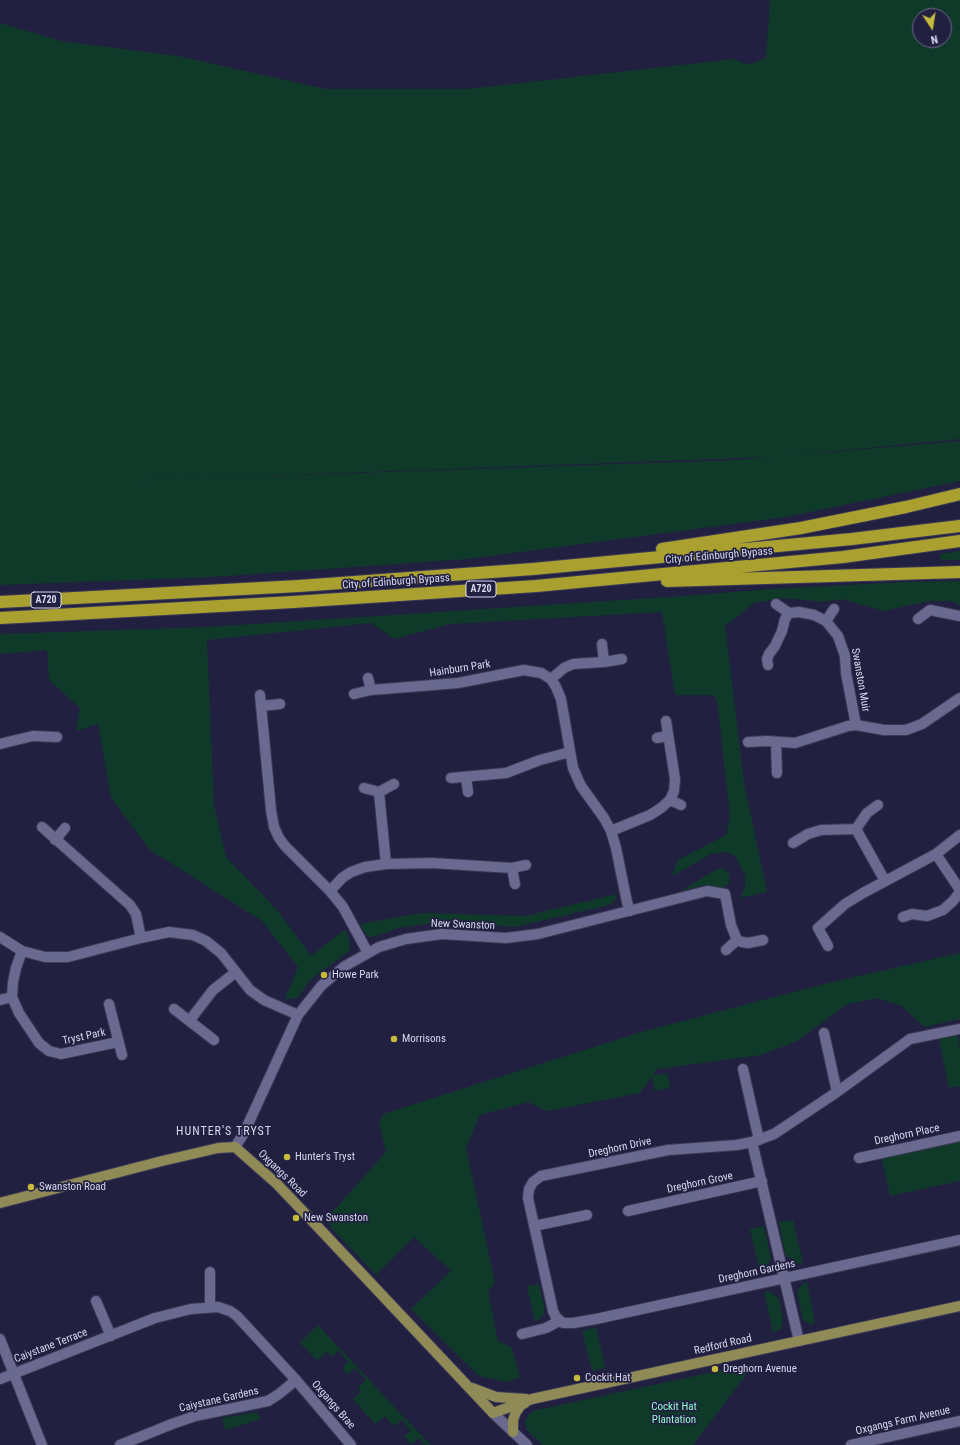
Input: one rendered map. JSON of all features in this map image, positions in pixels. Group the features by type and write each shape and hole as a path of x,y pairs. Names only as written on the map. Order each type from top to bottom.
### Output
{"highway":[{"path":"533,569 801,528 906,507 960,494"},
{"name":"City of Edinburgh Bypass","path":"0,602 291,587 533,569 852,540 960,526"},
{"name":"City of Edinburgh Bypass","path":"0,618 293,602 536,586 843,557 960,541"},
{"path":"536,586 960,572"}],"main road":[{"path":"0,1202 162,1160 218,1148 235,1147"},
{"name":"Oxgangs Road","path":"235,1147 277,1184 493,1413"},
{"name":"Redford Road","path":"493,1413 532,1399 960,1306"},
{"path":"467,1386 482,1393 496,1397 532,1399"},
{"path":"513,1432 513,1420 516,1412 521,1405 532,1399"}],"street":[{"path":"776,604 789,613 799,612 814,615 826,621 834,608"},
{"path":"918,619 930,610 960,616"},
{"path":"768,665 767,659 769,654 775,646 782,631 785,619 789,613"},
{"name":"Swanston Muir","path":"826,621 836,632 845,656 847,678 856,725"},
{"path":"602,644 604,662"},
{"path":"622,659 573,664 564,668 550,679 556,687 561,699 573,768 581,786 604,818 611,831 630,911"},
{"name":"Hainburn Park","path":"354,694 372,690 458,683 524,670 541,673 550,679"},
{"path":"368,678 372,690"},
{"path":"260,695 270,810 274,827 285,846 330,890 343,907 368,953"},
{"name":"Swanston Muir","path":"748,742 795,742 856,725 884,730 906,730 922,724 960,698"},
{"path":"261,706 280,704"},
{"path":"611,831 650,815 670,800 674,791 675,779 666,721"},
{"path":"0,744 32,731 57,737"},
{"path":"657,738 668,736"},
{"path":"776,742 777,773"},
{"path":"451,778 506,773 540,760 570,752"},
{"path":"466,777 468,792"},
{"path":"364,788 379,792 394,784"},
{"path":"379,792 386,864"},
{"path":"670,800 682,805"},
{"path":"856,829 867,813 878,805"},
{"path":"42,827 130,905 136,914 141,938"},
{"path":"55,840 65,828"},
{"path":"793,843 808,834 821,830 856,829"},
{"path":"856,829 886,881"},
{"path":"828,946 818,928 845,904 936,854 960,835"},
{"path":"903,917 912,914 927,916 943,910 953,901 960,891 936,854"},
{"path":"330,890 342,878 351,872 365,867 386,864 432,864 512,868 526,865"},
{"path":"512,868 515,884"},
{"name":"New Swanston","path":"235,1147 244,1133 298,1015 322,985 345,966 379,947 406,939 442,934 506,938 538,934 707,891 725,894 731,925 737,940"},
{"path":"0,937 22,951 45,957 68,957 169,932 193,935 206,941 220,952 250,990 264,1000 298,1015"},
{"path":"726,950 737,940 748,943 763,940"},
{"path":"0,1000 12,997 16,968 22,951"},
{"path":"190,1020 213,990 236,972"},
{"name":"Tryst Park","path":"12,997 19,1013 39,1043 49,1051 61,1054 118,1042"},
{"name":"Tryst Park","path":"109,1004 122,1055"},
{"path":"174,1008 214,1040"},
{"name":"Dreghorn Drive","path":"559,1321 553,1311 528,1198 529,1189 533,1182 541,1176 668,1150 737,1145 756,1141 780,1130 837,1092 910,1039 960,1029"},
{"path":"824,1034 837,1092"},
{"path":"743,1069 762,1181 799,1341"},
{"name":"Dreghorn Place","path":"858,1158 960,1136"},
{"name":"Dreghorn Grove","path":"628,1211 642,1202 762,1181"},
{"path":"534,1226 587,1215"},
{"name":"Dreghorn Gardens","path":"559,1321 563,1323 573,1323 596,1319 960,1240"},
{"path":"210,1272 210,1307"},
{"path":"96,1301 111,1336"},
{"name":"Caiystane Terrace","path":"0,1379 165,1315 184,1310 210,1307 225,1308 237,1316 296,1380"},
{"path":"522,1334 546,1328 559,1321"},
{"path":"0,1339 42,1445"},
{"name":"Caiystane Gardens","path":"125,1444 195,1416 268,1401 296,1380"},
{"name":"Oxgangs Brae","path":"296,1380 351,1445"},
{"path":"493,1413 527,1445"},
{"name":"Oxgangs Farm Avenue","path":"851,1445 960,1421"}],"green space":[{"path":"770,0 960,0 960,439 779,456 960,441 960,481 786,517 468,559 212,577 0,585 0,23 61,41 178,56 326,89 468,89 734,59 745,64 753,63 766,58","holes":["772,457 737,460 121,481"]},
{"path":"960,551 960,560 941,560 940,554"},
{"path":"960,581 960,605 951,601 929,601 884,611 841,599 822,602 784,598 754,603 731,622 725,624 744,783 767,892 740,898 745,887 745,875 735,856 725,852 711,854 672,876 678,860 726,835 730,817 717,700 714,695 675,695 662,612 450,624 394,639 371,623 207,640 214,805 226,857 277,910 311,956 345,929 350,942 349,951 311,979 298,997 293,999 285,999 298,967 262,921 150,850 111,798 98,724 76,731 80,708 49,680 47,650 0,654 0,634 208,627 770,589 907,582"},
{"path":"721,868 730,875 729,883 724,888 720,889 711,885 705,885 681,891 717,869"},
{"path":"617,894 615,901 609,905 515,927 439,922 399,928 369,937 360,924 422,913 525,916"},
{"path":"960,953 960,1019 924,1027 902,1006 877,998 848,1004 795,1042 761,1055 657,1069 653,1075 667,1073 670,1088 655,1091 652,1076 640,1093 547,1111 528,1102 480,1115 466,1148 495,1283 488,1291 498,1341 512,1348 520,1378 506,1382 479,1376 411,1309 451,1271 414,1237 376,1275 333,1230 326,1219 386,1152 379,1123 383,1114 641,1032 828,983"},
{"path":"958,1035 960,1047 960,1086 949,1088 939,1039"},
{"path":"960,1141 960,1181 890,1196 882,1159"},
{"path":"793,1220 803,1263 798,1264 786,1256 779,1222"},
{"path":"764,1226 771,1259 765,1271 760,1273 750,1229"},
{"path":"807,1282 815,1323 810,1324 803,1320 797,1292 803,1283"},
{"path":"539,1284 545,1310 542,1317 535,1322 527,1286"},
{"path":"768,1291 779,1298 783,1320 781,1329 773,1332 764,1292"},
{"path":"318,1325 431,1445 425,1445 419,1438 411,1445 404,1436 411,1431 402,1420 394,1426 385,1416 375,1424 353,1399 361,1392 358,1388 366,1380 355,1368 347,1375 342,1368 348,1362 339,1350 332,1357 327,1352 317,1360 300,1343"},
{"path":"596,1327 605,1368 592,1371 582,1331"},
{"name":"Cockit Hat Plantation","path":"755,1363 693,1445 543,1445 527,1430 525,1420 532,1411"},
{"path":"257,1412 261,1419 225,1430 222,1418"}],"place":[{"name":"Howe Park","path":"324,975"},
{"name":"Morrisons","path":"394,1039"},
{"name":"Hunter's Tryst","path":"287,1157"},
{"name":"Swanston Road","path":"31,1187"},
{"name":"New Swanston","path":"296,1218"},
{"name":"Dreghorn Avenue","path":"715,1369"},
{"name":"Cockit Hat","path":"577,1378"}],"district":[{"name":"HUNTER'S TRYST","path":"224,1132"}]}
